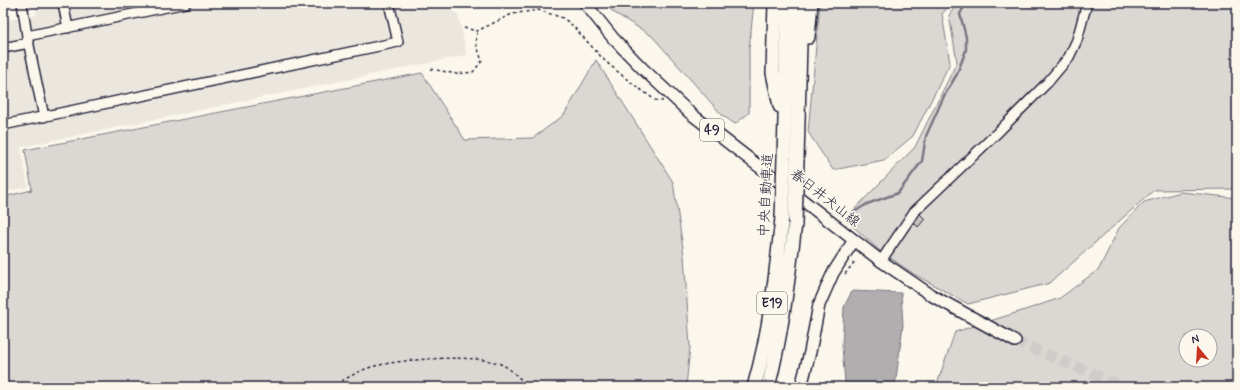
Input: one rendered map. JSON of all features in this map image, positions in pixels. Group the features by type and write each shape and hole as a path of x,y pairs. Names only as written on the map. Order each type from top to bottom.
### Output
{"highway":[{"path":"775,3 773,73 784,129"},
{"name":"中央自動車道","path":"754,387 759,370 772,305 782,218 788,3"},
{"name":"中央自動車道","path":"768,387 774,366 786,302 795,224 801,3"},
{"path":"798,157 806,148 808,40 811,3"}],"main road":[{"name":"春日井犬山線","path":"584,3 613,38 642,68 690,113 881,261 931,295 1015,341"},
{"path":"802,387 819,305 833,273 854,240"}],"lane":[{"path":"22,3 44,117"},
{"path":"63,3 68,28"},
{"path":"3,48 68,28 149,7 186,3"},
{"path":"3,125 398,42 389,3"},
{"path":"881,261 914,212 1043,87 1069,56 1076,40 1087,3"}],"path":[{"path":"464,28 477,31 512,14 538,10 563,18 572,25 604,61 655,100 664,102 670,94"},
{"path":"431,69 457,74 473,72 482,60 476,44 477,31"},
{"path":"331,387 350,376 375,366 456,358 492,362 504,366 528,387"}],"shaded area":[{"path":"34,3 443,3 458,14 467,55 21,147 28,187 3,192 3,21 37,15"},
{"path":"605,3 754,3 749,49 749,113 735,124 722,115 652,36 613,12"},
{"path":"820,3 952,3 942,14 950,63 913,136 884,160 833,170 808,132"},
{"path":"958,3 1237,3 1237,189 1154,190 1050,283 968,304 914,274 880,251 845,219 915,147 957,62 949,15"},
{"path":"596,60 673,182 684,255 690,347 686,387 3,387 3,197 32,190 25,150 422,73 465,140 533,138 564,115"},
{"path":"1181,192 1237,198 1237,387 936,387 955,332 1060,298 1099,269 1119,228 1144,202"},
{"path":"852,291 901,293 903,325 895,387 843,387 845,383 842,347 844,307"}],"building":[{"path":"920,214 925,219 918,227 914,223"}],"waterway":[{"path":"854,212 867,204 898,193 922,161 926,136 944,96 957,74 966,50 966,37 960,14 966,3"}],"tunnel":[{"path":"1015,341 1124,387"}]}
